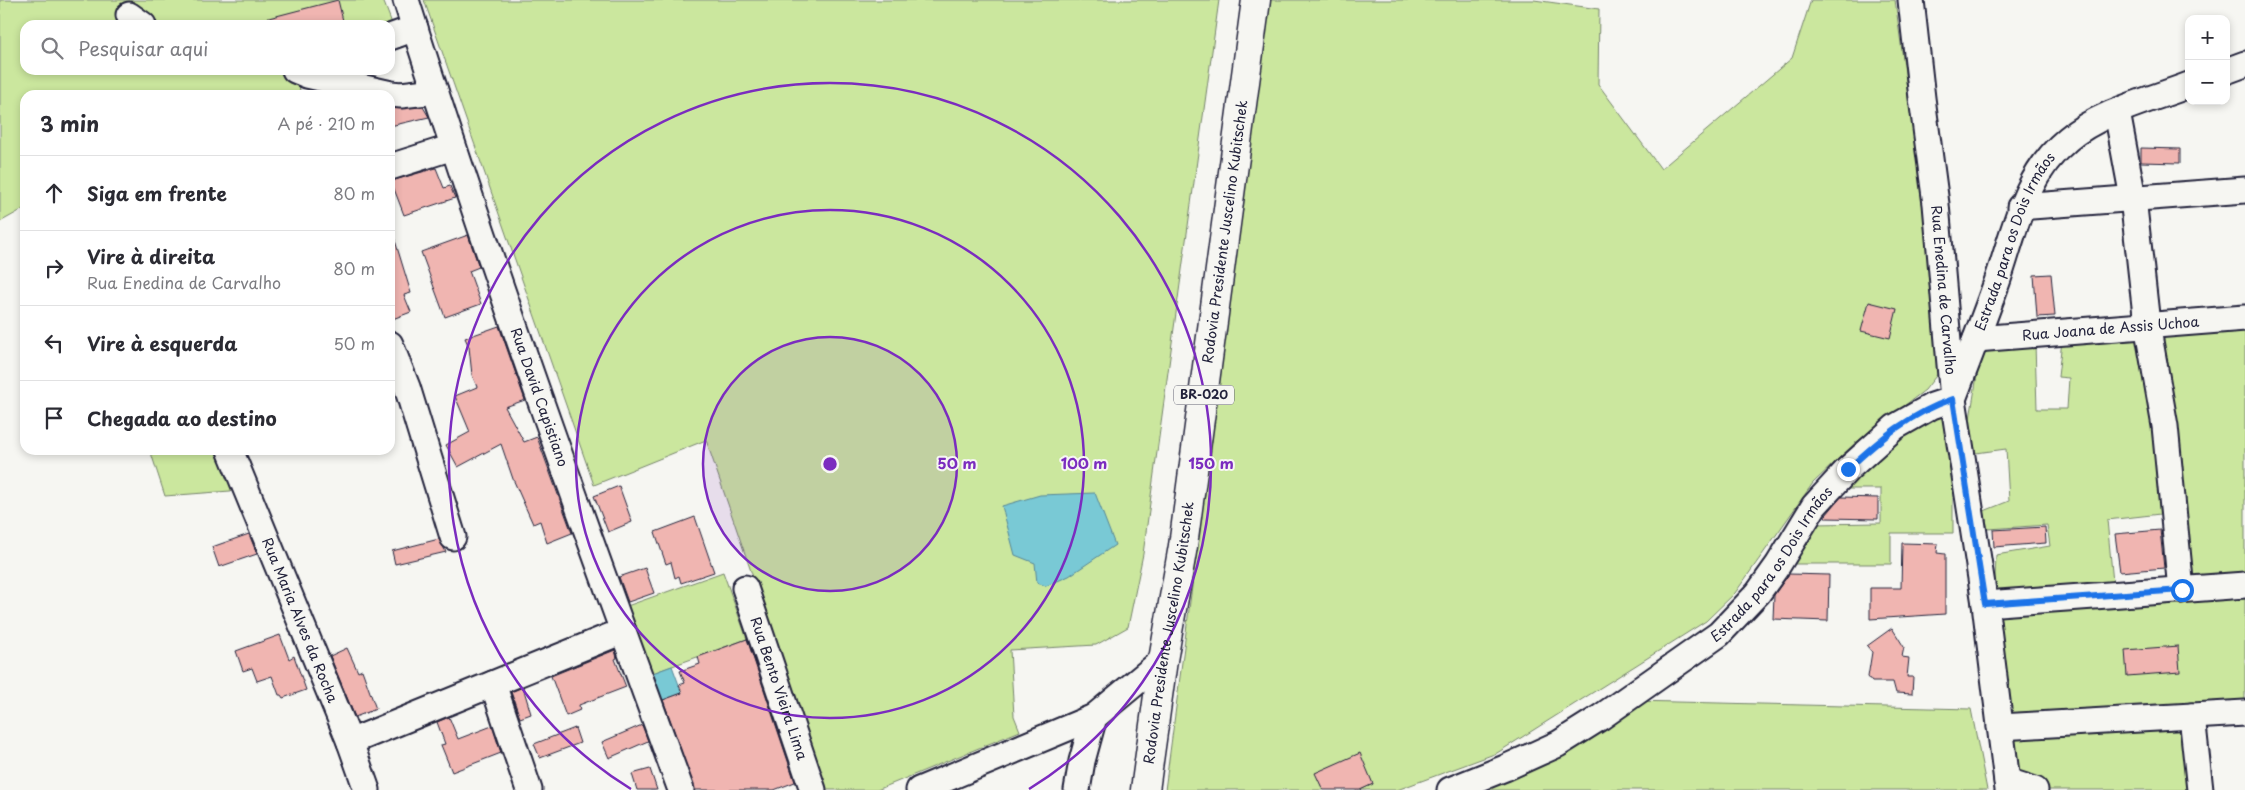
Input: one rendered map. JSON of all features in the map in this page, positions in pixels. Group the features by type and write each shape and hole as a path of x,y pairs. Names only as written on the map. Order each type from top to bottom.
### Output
{"highway":[{"name":"Rodovia Presidente Juscelino Kubitschek","path":"1146,790 1163,660 1184,546 1256,0"}],"street":[{"name":"Rua David Capistiano","path":"406,0 452,147 681,790"},
{"name":"Rua Enedina de Carvalho","path":"1911,0 1936,204 1953,399 1985,604 2007,786"},
{"path":"395,35 415,28"},
{"path":"2230,69 2245,64"},
{"path":"299,75 303,90"},
{"path":"307,75 373,90"},
{"name":"Estrada para os Dois Irmãos","path":"1450,790 1558,744 1601,717 1719,634 1758,593 1778,565 1814,506 1848,469 1895,427 1932,406 1953,399 1998,280 2020,207 2049,160 2068,139 2101,118 2185,86"},
{"path":"395,94 435,91"},
{"path":"2117,112 2133,198 2147,324 2165,426 2182,590"},
{"path":"395,165 452,147"},
{"path":"2020,207 2245,190"},
{"name":"Rua Joana de Assis Uchoa","path":"1976,339 2147,324 2245,318"},
{"path":"395,357 407,387 453,537"},
{"name":"Rua Maria Alves da Rocha","path":"232,455 350,742 367,790"},
{"path":"1985,604 2245,585"},
{"name":"Rua Bento Vieira Lima","path":"745,588 813,790"},
{"path":"350,742 623,631"},
{"path":"919,790 1094,717 1163,660"},
{"path":"493,684 528,790"},
{"path":"2000,727 2245,713"},
{"path":"2192,716 2200,790"},
{"path":"1078,790 1082,761 1094,717"},
{"path":"2007,786 2035,790"}],"green space":[{"path":"0,0 383,0 391,20 20,20 20,75 296,75 300,90 20,90 20,211 0,222"},
{"path":"424,0 1219,0 1143,554 1128,627 1096,645 1010,650 1014,716 1020,731 877,790 826,790 706,440 594,485"},
{"path":"1265,0 1534,0 1599,9 1598,84 1661,169 1792,58 1811,0 1895,0 1922,198 1939,372 1925,390 1854,444 1813,483 1735,593 1706,621 1497,753 1397,790 1360,790 1373,784 1359,754 1316,773 1323,790 1165,790 1236,256"},
{"path":"2245,328 2245,581 2176,585 2169,513 2107,520 2114,593 1994,602 1996,555 2050,546 2047,525 1988,529 1984,511 2009,501 2006,449 1976,453 1969,425 1982,345 2035,344 2037,409 2067,409 2069,378 2058,377 2062,340"},
{"path":"1932,411 1936,412 1953,428 1953,533 1891,533 1891,564 1788,564 1813,524 1881,523 1881,489 1835,489"},
{"path":"152,455 229,455 243,490 165,496"},
{"path":"723,572 747,639 650,674 627,606"},
{"path":"2245,589 2245,713 2192,716 2200,790 2008,790 1985,604"},
{"path":"1634,701 1971,709 1987,790 1459,790"}],"water":[{"path":"1095,493 1115,545 1069,576 1046,586 1037,583 1035,563 1015,555 1002,506 1040,495"},
{"path":"672,666 682,693 660,701 650,674"}],"building":[{"path":"338,0 343,20 261,20"},
{"path":"423,107 429,117 395,125 395,108"},
{"path":"2141,148 2180,149 2180,163 2141,162"},
{"path":"436,168 444,188 450,186 455,198 404,215 395,191 395,180"},
{"path":"468,235 479,267 469,271 481,304 445,317 421,252"},
{"path":"395,241 411,293 404,295 411,312 395,318"},
{"path":"2051,274 2055,316 2037,317 2034,275"},
{"path":"1869,302 1897,309 1890,338 1861,331"},
{"path":"499,326 525,400 505,407 524,442 537,437 572,533 547,543 540,521 533,524 513,479 501,444 458,467 446,445 470,432 455,396 477,387 472,375 469,347 465,338"},
{"path":"619,486 632,522 608,532 594,496"},
{"path":"1841,497 1878,498 1878,519 1825,518"},
{"path":"695,517 714,572 681,583 679,576 675,578 671,562 666,564 655,532"},
{"path":"2045,527 2046,543 1994,547 1993,530"},
{"path":"2160,530 2164,568 2120,572 2115,534"},
{"path":"249,534 257,554 219,567 212,547"},
{"path":"439,539 446,552 395,564 392,551"},
{"path":"1902,543 1938,544 1937,553 1945,554 1945,614 1870,619 1870,588 1901,588"},
{"path":"645,568 654,593 628,602 619,577"},
{"path":"1789,574 1829,575 1828,621 1773,619 1774,595"},
{"path":"1892,628 1904,647 1902,657 1909,658 1907,677 1913,677 1912,694 1896,693 1893,682 1872,682 1868,677 1872,652 1867,646"},
{"path":"280,635 289,659 294,656 306,690 283,698 279,695 272,676 257,681 252,668 243,671 236,651"},
{"path":"747,639 795,782 774,790 695,790 663,700 682,693 679,685 685,683 680,671 700,664 698,657"},
{"path":"2178,646 2180,672 2127,676 2125,650"},
{"path":"347,648 358,672 362,670 376,709 355,717 330,656"},
{"path":"615,650 617,658 615,659 626,687 579,705 580,710 566,716 551,676"},
{"path":"523,687 531,714 520,718 511,692"},
{"path":"449,717 458,739 492,726 501,753 452,772 441,745 445,744 437,722"},
{"path":"642,725 648,741 609,758 602,742"},
{"path":"575,728 580,743 540,758 534,744"},
{"path":"1360,753 1373,784 1360,790 1323,790 1315,773"},
{"path":"650,769 657,790 637,790 632,774"}],"route":[{"path":"1848,469 1895,427 1932,406 1953,399 1985,604 2182,590"}]}
